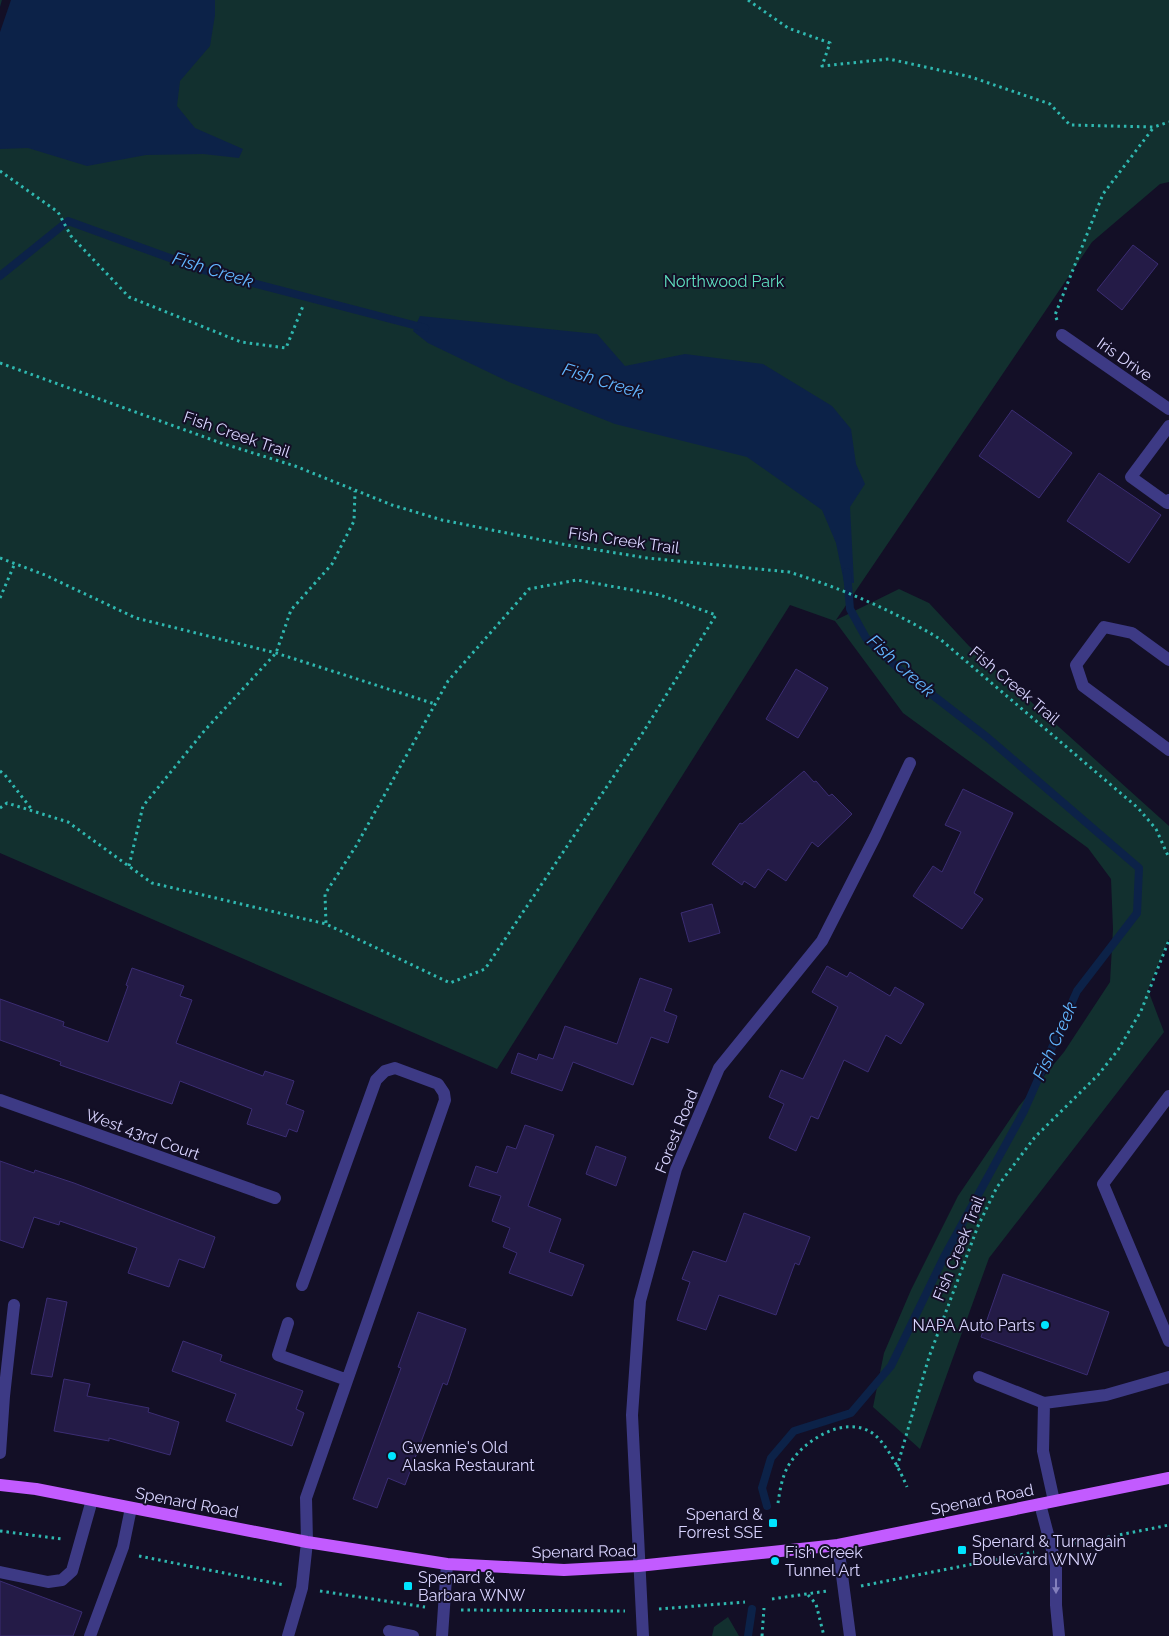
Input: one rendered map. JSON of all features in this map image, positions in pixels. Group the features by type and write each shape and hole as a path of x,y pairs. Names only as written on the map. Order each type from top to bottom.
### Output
{"main road":[{"name":"Spenard Road","path":"0,1485 92,1500 307,1542 447,1564 564,1570 638,1566 838,1545 1169,1478"}],"street":[{"name":"Iris Drive","path":"1062,335 1169,409"},
{"path":"1169,426 1131,477 1167,503 1169,500"},
{"path":"1169,660 1132,633 1104,626 1076,665 1083,686 1169,750"},
{"name":"Forest Road","path":"643,1636 638,1566 632,1415 640,1301 676,1169 719,1068 822,941 875,837 910,762"},
{"path":"288,1636 302,1588 307,1542 306,1498 445,1100 444,1093 438,1084 395,1068 385,1071 376,1080 302,1285"},
{"path":"1169,1096 1103,1184 1169,1341"},
{"name":"West 43rd Court","path":"0,1100 275,1198"},
{"path":"0,1453 2,1396 14,1305"},
{"path":"1157,1313 1169,1307"},
{"path":"288,1324 278,1354 347,1380"},
{"path":"979,1377 1044,1403 1106,1395 1169,1377"},
{"path":"1044,1403 1043,1451 1054,1501"},
{"path":"0,1572 48,1582 62,1580 72,1571 92,1500"},
{"path":"1040,1504 1056,1565 1056,1605 1059,1636"},
{"path":"90,1636 121,1552 131,1508"},
{"path":"838,1545 850,1636"},
{"path":"442,1636 447,1564"},
{"path":"389,1631 413,1636"}],"path":[{"path":"748,0 788,28 830,43 822,66 889,59 971,77 1050,104 1070,125 1154,127 1169,122"},
{"path":"1062,335 1055,315 1103,194 1154,127"},
{"path":"0,171 58,212 71,236 129,297 241,342 286,348 303,306"},
{"name":"Fish Creek Trail","path":"0,363 220,443 295,466 355,491 442,520 567,545 647,558 789,572 810,578 916,624 940,639 1138,808 1156,829 1169,858"},
{"path":"128,866 143,806 206,730 276,653 291,610 332,564 354,521 355,491"},
{"path":"0,558 45,575 136,618 276,653 436,704"},
{"path":"0,598 15,564"},
{"path":"0,808 7,803 68,822 152,883 326,924 450,983 485,970 642,734 716,615 660,596 577,580 529,588 448,681 356,846 325,894 326,924"},
{"path":"0,771 34,811"},
{"name":"Fish Creek Trail","path":"897,1466 929,1357 978,1226 997,1187 1035,1137 1098,1075 1118,1050 1141,1011 1169,940"},
{"path":"778,1504 781,1483 790,1463 817,1438 837,1428 853,1426 870,1431 882,1443 897,1466 907,1487"},
{"path":"772,1599 844,1589 1169,1525"},
{"path":"0,1531 80,1543"},
{"path":"121,1552 302,1588 402,1605 475,1612 591,1612 745,1602"},
{"path":"808,1595 816,1604 824,1636"},
{"path":"762,1636 764,1608"}],"green space":[{"name":"Northwood Park","path":"0,0 1169,0 1169,182 1160,184 1092,242 836,620 899,589 929,603 969,646 1169,826 1169,939 1148,990 1164,1032 989,1258 920,1449 873,1407 884,1353 911,1290 958,1196 1019,1106 1064,1052 1110,982 1113,929 1111,879 1088,848 903,713 835,621 790,605 497,1069 0,853"},
{"path":"728,1617 739,1636 712,1636 714,1627"}],"water":[{"path":"2,0 215,0 215,15 210,46 180,81 177,106 195,128 243,149 239,158 203,154 146,155 87,166 28,148 0,149 0,7"},
{"path":"420,316 597,334 625,366 685,354 763,364 832,406 851,429 856,464 865,484 850,507 854,583 844,582 836,543 822,510 747,457 615,424 509,382 428,343 413,331"}],"pier":[{"path":"2,0 11,0 0,32 0,7"}],"building":[{"path":"1133,245 1158,264 1122,310 1097,290"},
{"path":"1012,410 1072,453 1039,498 979,456"},
{"path":"1099,473 1161,515 1129,563 1067,521"},
{"path":"796,669 828,688 798,738 766,719"},
{"path":"804,771 829,796 832,794 852,814 818,847 812,842 786,881 768,869 755,888 744,881 742,885 712,864 740,823 742,824"},
{"path":"963,789 1013,813 974,893 983,899 962,929 913,896 933,866 942,872 961,832 945,825"},
{"path":"712,904 720,933 689,942 681,913"},
{"path":"827,966 847,977 850,972 890,996 895,987 924,1004 901,1044 886,1035 868,1072 844,1060 818,1119 811,1116 796,1151 769,1138 784,1104 769,1097 781,1070 803,1079 838,1007 812,992"},
{"path":"132,968 184,986 180,996 192,1000 176,1043 263,1076 265,1071 294,1081 286,1104 304,1111 297,1132 289,1129 286,1137 247,1124 252,1109 180,1081 172,1104 60,1065 61,1062 0,1040 0,999 64,1022 63,1026 108,1042 128,986 126,985"},
{"path":"640,978 672,989 664,1011 677,1016 668,1043 651,1037 633,1085 573,1062 562,1091 511,1073 518,1053 537,1060 539,1054 553,1059 565,1026 617,1044"},
{"path":"525,1125 554,1135 528,1206 561,1219 549,1252 584,1265 572,1296 509,1273 517,1253 503,1247 510,1228 492,1221 501,1196 469,1186 476,1166 497,1173 507,1146 516,1149"},
{"path":"596,1146 626,1157 616,1186 586,1174"},
{"path":"0,1161 34,1173 35,1170 74,1183 215,1237 204,1268 179,1259 169,1287 128,1273 137,1248 60,1221 59,1225 34,1217 23,1248 0,1240"},
{"path":"744,1213 810,1237 799,1265 795,1263 776,1315 719,1295 706,1330 677,1320 690,1282 682,1279 693,1251 726,1262"},
{"name":"NAPA Auto Parts","path":"1003,1274 1109,1312 1087,1375 981,1337"},
{"path":"47,1298 67,1302 52,1377 31,1374"},
{"path":"418,1312 466,1329 447,1385 443,1383 405,1485 388,1478 377,1508 353,1499 401,1368 398,1367"},
{"path":"183,1341 222,1355 220,1361 303,1391 296,1409 304,1413 292,1446 226,1421 236,1394 172,1371"},
{"path":"64,1379 90,1384 87,1396 149,1408 148,1412 179,1422 170,1455 109,1438 109,1441 54,1431"},
{"path":"0,1581 82,1612 73,1636 0,1636"}],"waterway":[{"name":"Fish Creek","path":"0,276 68,221 203,270 425,328"},
{"name":"Fish Creek","path":"767,1506 762,1488 771,1458 794,1431 851,1413 891,1366 944,1257 1024,1111 1077,991 1137,913 1139,868 988,738 899,669 866,638 850,609 847,572"},
{"name":"Fish Creek","path":"748,1636 752,1609"}],"place":[{"name":"NAPA Auto Parts","path":"1045,1325"},
{"name":"Gwennie's Old Alaska Restaurant","path":"392,1456"},
{"name":"Spenard & Forrest SSE","path":"773,1523"},
{"name":"Spenard & Turnagain Boulevard WNW","path":"962,1550"},
{"name":"Fish Creek Tunnel Art","path":"775,1561"},
{"name":"Spenard & Barbara WNW","path":"408,1586"}]}
